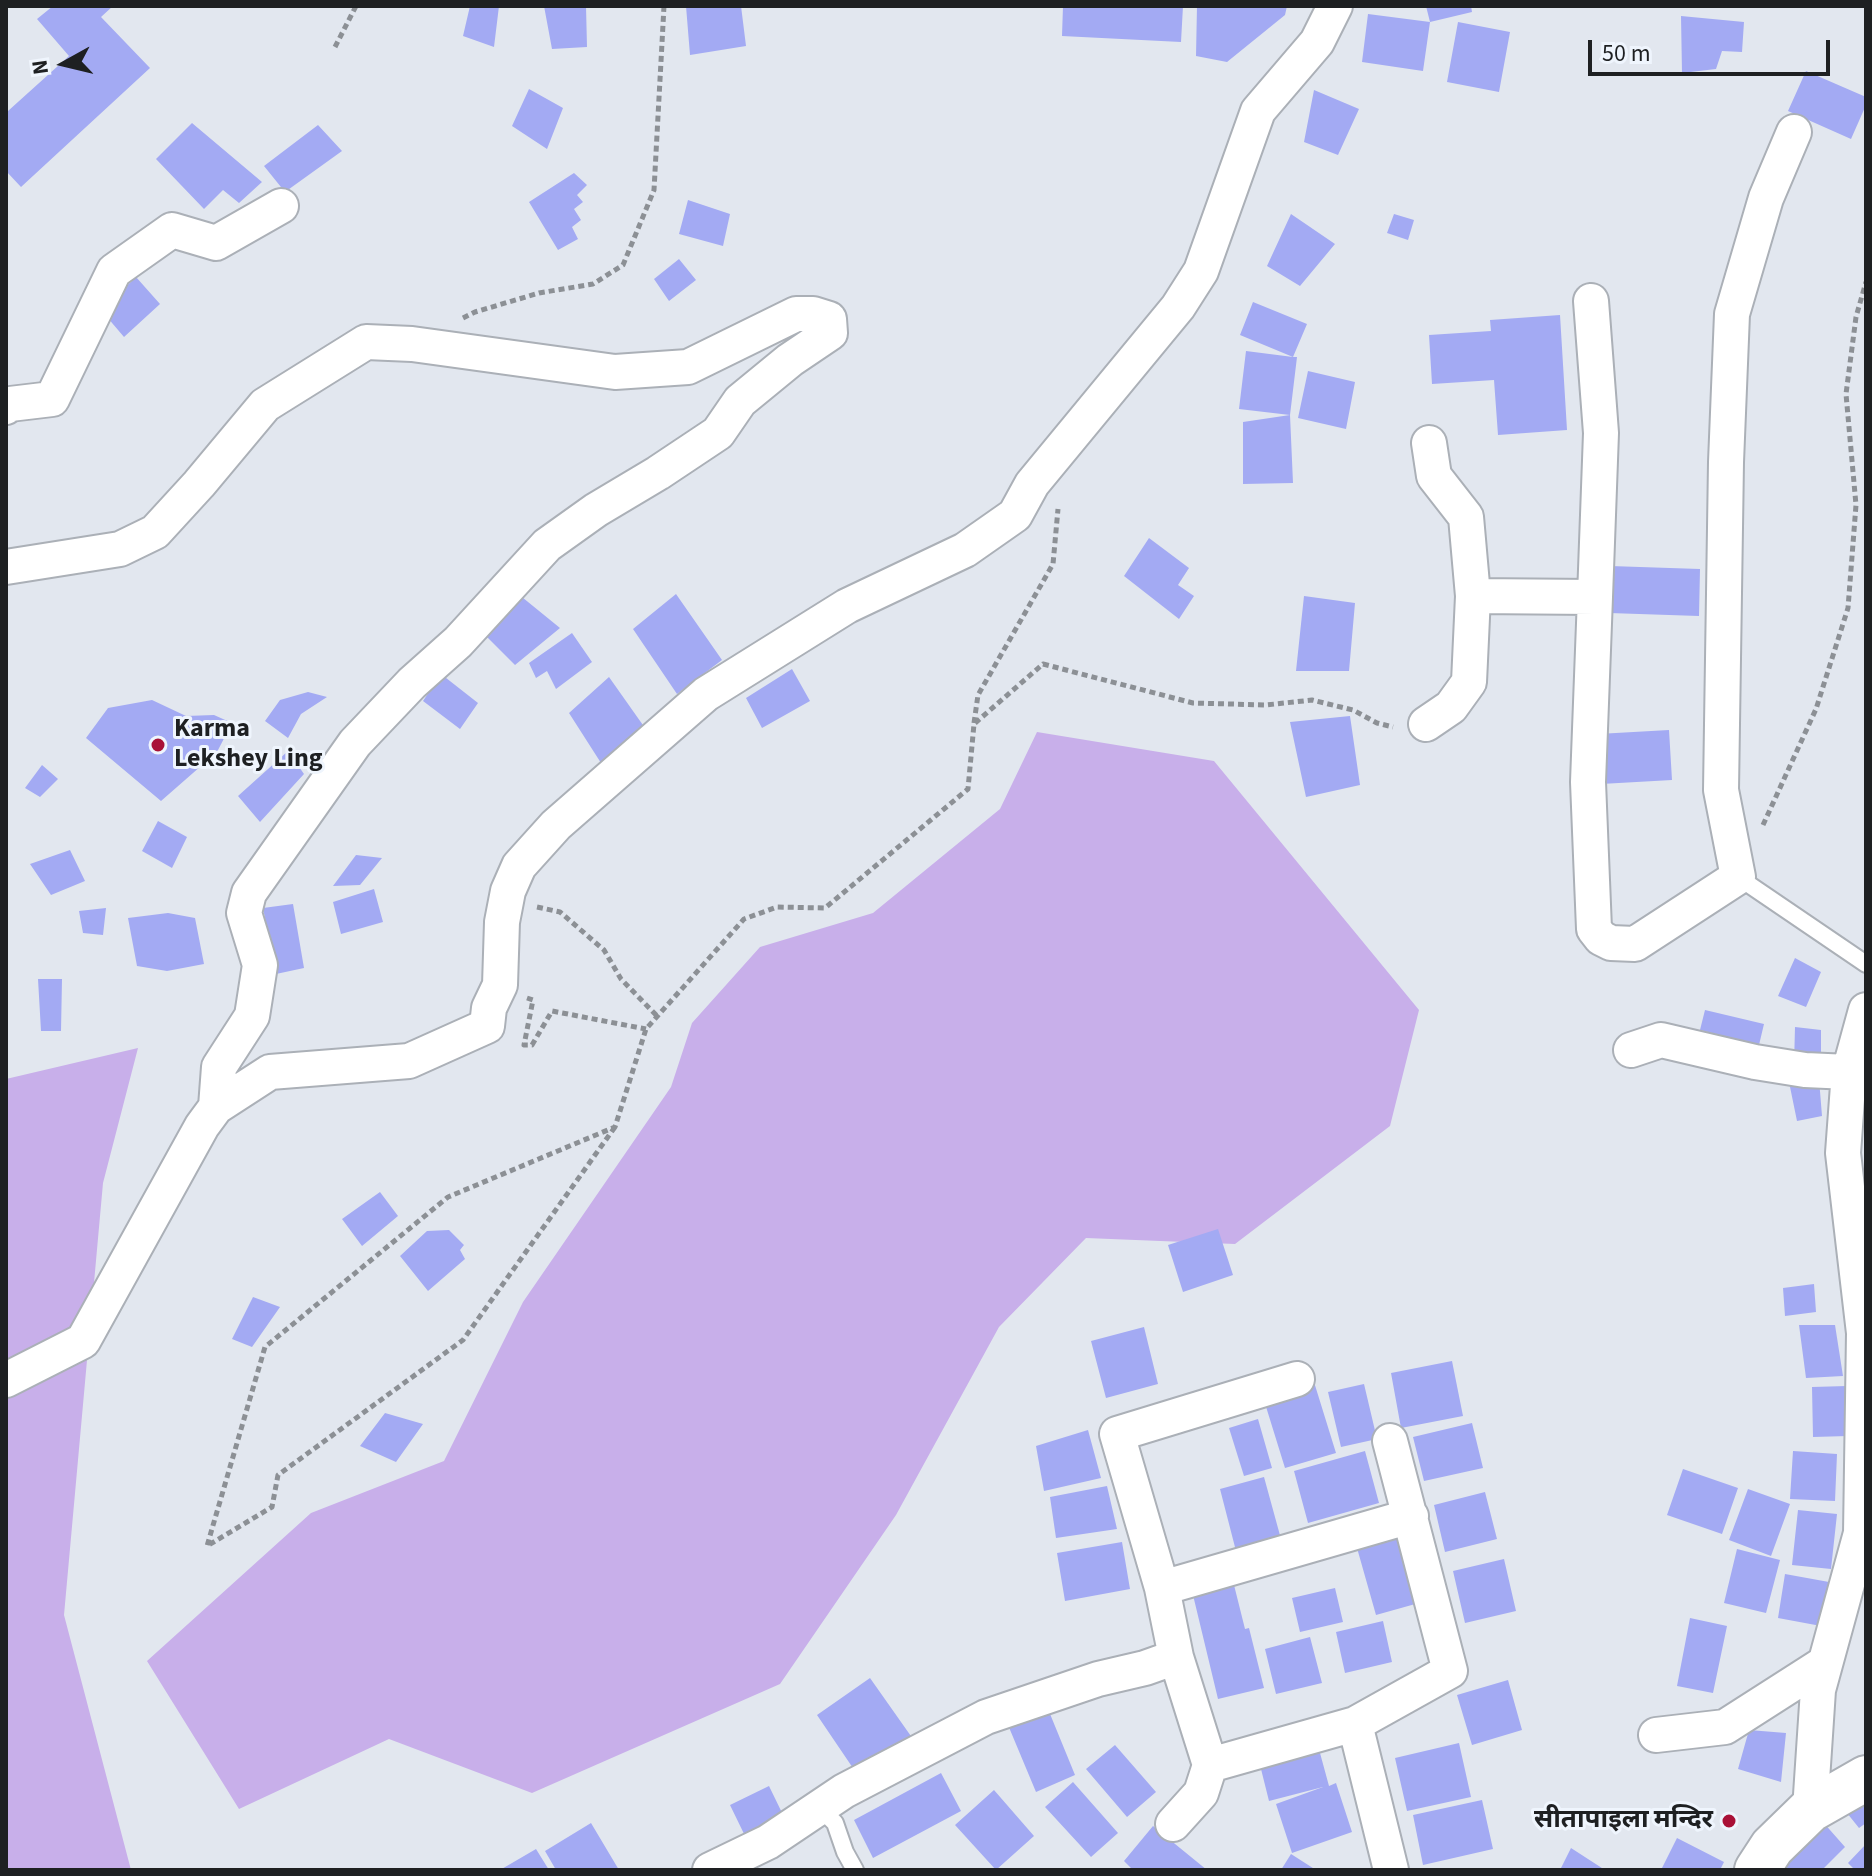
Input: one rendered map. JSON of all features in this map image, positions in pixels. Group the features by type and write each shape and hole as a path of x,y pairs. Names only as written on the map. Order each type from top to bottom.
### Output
{"main road":[{"path":"1757,1870 1772,1847 1810,1810 1866,1778"}],"street":[{"path":"6,1380 83,1341 202,1126 216,1107 270,1072 409,1061 487,1026 489,1008 500,985 502,922 506,901 519,866 556,825 706,694 847,606 965,550 1015,515 1032,484 1178,307 1201,271 1258,111 1317,42 1335,6"},
{"path":"1591,301 1601,433 1588,782 1594,929 1601,938 1611,943 1635,944 1738,877 1721,790 1726,462 1732,314 1766,198 1794,132"},
{"path":"6,407 52,399 114,271 172,230 216,243 281,206"},
{"path":"6,567 120,549 155,532 265,405 366,342 412,344 615,372 688,367 796,314 813,314 829,319 830,333 790,360 740,401 718,433 596,510 547,545 458,642 412,683 355,743 249,893 244,913 260,965 252,1016 219,1067 216,1107"},
{"path":"1426,724 1451,707 1469,682 1473,596 1466,517 1434,476 1429,443"},
{"path":"1473,596 1595,597"},
{"path":"1810,1810 1818,1690 1861,1533 1865,1332 1857,1187 1843,1153 1849,1072 1866,1010"},
{"path":"1631,1050 1661,1040 1755,1062 1805,1070 1849,1072"},
{"path":"1173,1824 1201,1793 1210,1765 1176,1657 1162,1588 1117,1434 1297,1379"},
{"path":"1210,1765 1355,1724 1450,1671 1390,1441"},
{"path":"1162,1588 1411,1516"},
{"path":"710,1870 768,1842 844,1791 986,1717 1098,1679 1176,1657"},
{"path":"1656,1735 1725,1727 1825,1663"},
{"path":"1355,1724 1391,1870"}],"lane":[{"path":"1738,877 1866,964"},
{"path":"844,1791 826,1810 835,1823 855,1870"}],"path":[{"path":"335,47 356,6"},
{"path":"412,344 475,312 539,293 593,284 623,265 654,190 664,6"},
{"path":"1738,877 1816,709 1848,608 1856,505 1846,394 1856,317 1866,282"},
{"path":"615,1127 448,1197 265,1347 207,1546 272,1507 278,1475 463,1340 615,1127 646,1029 744,919 777,907 825,908 968,789 978,695 1053,564 1059,501"},
{"path":"974,724 1043,664 1193,703 1266,705 1312,700 1353,710 1377,723 1399,728 1426,724"},
{"path":"506,901 560,912 604,950 621,979 657,1016"},
{"path":"500,985 533,1000 524,1045 532,1045 552,1011 646,1029"}],"shaded area":[{"path":"1037,732 1214,761 1419,1010 1390,1126 1235,1244 1086,1238 999,1327 896,1515 780,1684 532,1793 389,1739 239,1809 147,1661 311,1513 444,1461 523,1302 671,1087 692,1023 760,947 873,913 1000,809"},
{"path":"138,1048 103,1183 64,1615 131,1870 6,1870 6,1079"}],"building":[{"path":"53,6 113,6 101,17 150,68 21,187 6,171 6,110 69,56 37,19"},
{"path":"470,6 499,6 494,47 463,36"},
{"path":"544,6 586,6 587,47 552,49"},
{"path":"686,6 741,6 746,46 690,55"},
{"path":"1063,6 1183,6 1181,42 1062,36"},
{"path":"1197,6 1287,6 1285,15 1227,62 1196,56"},
{"path":"1426,6 1471,6 1472,12 1430,22"},
{"path":"1368,14 1430,22 1423,71 1362,62"},
{"path":"1681,16 1744,22 1742,52 1722,51 1716,69 1682,73"},
{"path":"1458,22 1510,32 1499,92 1447,82"},
{"path":"1806,71 1866,97 1866,105 1851,139 1788,111"},
{"path":"529,89 563,108 547,149 512,126"},
{"path":"1314,90 1359,109 1338,155 1304,142"},
{"path":"192,123 262,182 239,203 223,190 204,209 156,159"},
{"path":"318,125 342,151 285,192 264,166"},
{"path":"574,173 587,185 577,195 583,202 574,209 581,220 572,227 578,239 558,250 529,202"},
{"path":"688,200 730,214 723,246 679,234"},
{"path":"1291,214 1335,244 1300,286 1267,266"},
{"path":"1394,214 1414,220 1408,240 1387,233"},
{"path":"679,259 696,280 669,301 654,279"},
{"path":"136,277 160,304 124,337 101,310"},
{"path":"1253,302 1307,324 1293,357 1240,335"},
{"path":"1560,315 1567,430 1498,435 1494,380 1432,384 1429,335 1491,331 1490,320"},
{"path":"1246,351 1297,357 1290,415 1239,409"},
{"path":"1308,371 1355,382 1346,429 1298,418"},
{"path":"1290,415 1293,483 1243,484 1243,422"},
{"path":"1149,538 1189,568 1178,585 1194,596 1179,619 1124,576"},
{"path":"1610,566 1700,569 1699,616 1609,613"},
{"path":"517,593 560,628 515,665 482,632"},
{"path":"676,594 722,660 677,694 633,629"},
{"path":"1304,596 1355,603 1349,671 1296,671"},
{"path":"572,633 592,662 556,689 547,671 536,678 529,663"},
{"path":"792,669 810,701 762,728 746,698"},
{"path":"441,674 478,703 460,729 423,701"},
{"path":"609,677 645,728 601,763 569,713"},
{"path":"308,692 327,697 301,714 288,738 265,721 280,700"},
{"name":"Karma Lekshey Ling","path":"152,700 186,716 214,715 232,723 217,752 161,801 86,738 108,708"},
{"path":"1350,716 1360,785 1306,797 1290,722"},
{"path":"1669,730 1672,780 1601,784 1598,734"},
{"path":"288,751 304,774 260,822 238,796"},
{"path":"42,765 58,779 40,797 25,788"},
{"path":"158,821 187,837 172,868 142,851"},
{"path":"70,850 85,881 51,895 30,864"},
{"path":"356,855 382,858 360,885 333,886"},
{"path":"374,889 383,922 341,934 333,902"},
{"path":"293,904 304,968 276,974 263,908"},
{"path":"106,908 103,935 83,933 79,911"},
{"path":"168,913 195,918 204,964 167,971 137,966 128,918"},
{"path":"1795,958 1821,972 1806,1007 1778,996"},
{"path":"38,979 62,979 61,1031 41,1031"},
{"path":"1705,1010 1764,1024 1759,1045 1700,1030"},
{"path":"1795,1027 1821,1030 1821,1068 1794,1065"},
{"path":"1819,1079 1822,1116 1797,1121 1789,1082"},
{"path":"380,1192 398,1216 362,1246 342,1219"},
{"path":"1218,1229 1233,1275 1183,1292 1168,1245"},
{"path":"449,1230 464,1245 460,1250 465,1259 428,1291 400,1256 427,1231"},
{"path":"1814,1284 1816,1312 1785,1316 1783,1288"},
{"path":"253,1297 280,1307 252,1347 232,1339"},
{"path":"1799,1325 1835,1325 1843,1376 1806,1378"},
{"path":"1144,1327 1158,1384 1106,1398 1091,1341"},
{"path":"1452,1361 1463,1416 1401,1428 1391,1373"},
{"path":"1314,1382 1336,1453 1285,1468 1263,1397"},
{"path":"1364,1384 1377,1439 1341,1447 1328,1392"},
{"path":"1847,1386 1848,1436 1813,1437 1812,1387"},
{"path":"385,1413 423,1424 396,1462 360,1446"},
{"path":"1258,1419 1272,1468 1244,1476 1229,1428"},
{"path":"1472,1423 1483,1468 1424,1481 1413,1437"},
{"path":"1088,1430 1101,1478 1044,1491 1036,1446"},
{"path":"1365,1451 1379,1503 1308,1523 1294,1471"},
{"path":"1793,1451 1837,1454 1835,1501 1790,1499"},
{"path":"1683,1469 1738,1488 1722,1534 1667,1515"},
{"path":"1264,1477 1281,1539 1236,1551 1220,1489"},
{"path":"1107,1486 1117,1529 1056,1538 1050,1497"},
{"path":"1748,1489 1790,1504 1771,1556 1729,1540"},
{"path":"1485,1492 1497,1539 1445,1552 1434,1505"},
{"path":"1798,1510 1837,1514 1831,1569 1792,1565"},
{"path":"1406,1533 1426,1601 1376,1615 1357,1548"},
{"path":"1122,1542 1130,1589 1065,1601 1057,1553"},
{"path":"1737,1549 1780,1560 1766,1613 1724,1603"},
{"path":"1504,1559 1516,1611 1465,1623 1453,1571"},
{"path":"1785,1574 1829,1582 1821,1626 1778,1618"},
{"path":"1234,1585 1264,1688 1218,1699 1193,1595"},
{"path":"1335,1588 1343,1622 1300,1632 1292,1598"},
{"path":"1690,1618 1727,1626 1713,1693 1677,1686"},
{"path":"1383,1621 1392,1662 1345,1673 1336,1632"},
{"path":"1310,1637 1322,1683 1276,1694 1265,1649"},
{"path":"870,1678 913,1739 859,1777 817,1715"},
{"path":"1508,1680 1522,1730 1472,1745 1457,1695"},
{"path":"1048,1709 1075,1775 1036,1792 1008,1725"},
{"path":"1749,1730 1786,1733 1781,1782 1738,1769"},
{"path":"1317,1742 1329,1786 1336,1783 1352,1832 1292,1853 1276,1804 1323,1787 1269,1801 1258,1757"},
{"path":"1459,1743 1471,1797 1407,1811 1395,1758"},
{"path":"1115,1745 1156,1792 1127,1817 1086,1769"},
{"path":"941,1773 961,1811 873,1858 854,1820"},
{"path":"1073,1782 1118,1833 1091,1857 1045,1807"},
{"path":"769,1786 786,1821 747,1840 730,1805"},
{"path":"1866,1789 1866,1823 1859,1828 1843,1808"},
{"path":"994,1790 1034,1836 996,1870 955,1825"},
{"path":"1482,1800 1493,1849 1423,1865 1413,1815"},
{"path":"1815,1813 1845,1847 1822,1870 1789,1870 1774,1853"},
{"path":"591,1823 619,1870 556,1870 545,1851"},
{"path":"1153,1826 1207,1870 1133,1870 1124,1861"},
{"path":"1677,1838 1724,1862 1720,1870 1661,1870"},
{"path":"1866,1844 1866,1870 1855,1870 1848,1863"},
{"path":"1571,1848 1605,1870 1560,1870"},
{"path":"536,1849 549,1870 500,1870"},
{"path":"1291,1854 1316,1870 1281,1870"}],"place":[{"name":"Karma Lekshey Ling","path":"158,745"},
{"name":"सीतापाइला मन्दिर","path":"1729,1821"}]}
